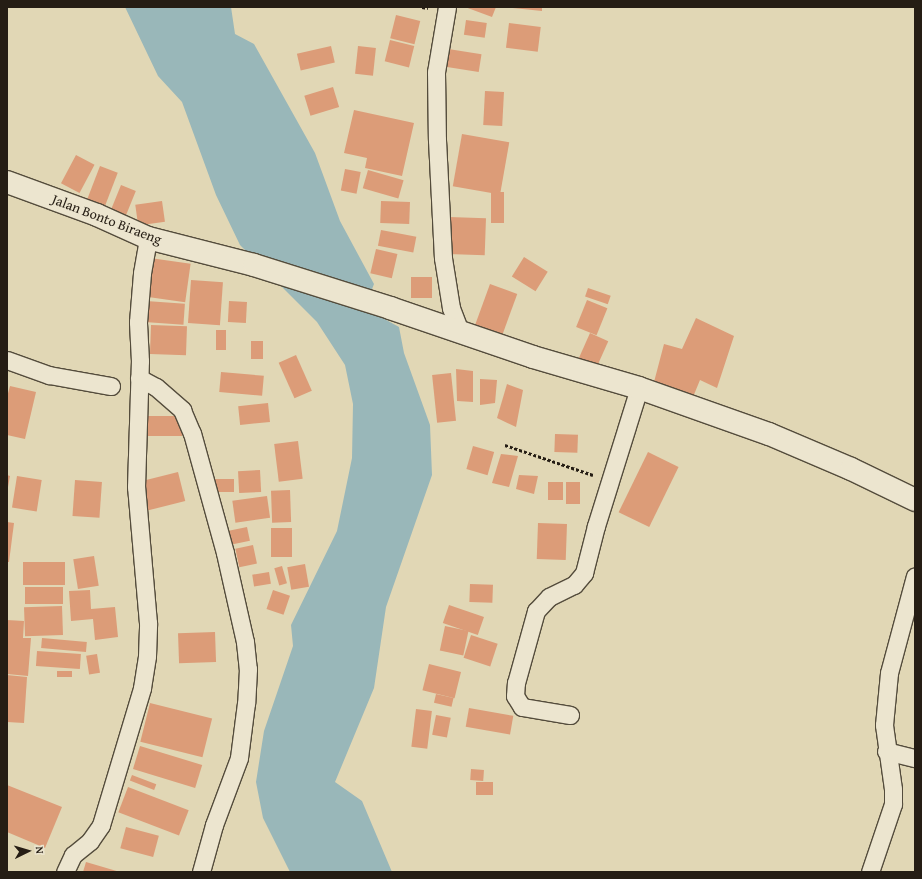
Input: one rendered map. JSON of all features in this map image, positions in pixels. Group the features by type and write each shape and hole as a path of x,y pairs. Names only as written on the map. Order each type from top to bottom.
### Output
{"street":[{"path":"447,7 436,72 437,140 443,258 451,308 460,332"},
{"name":"Jalan Bonto Biraeng","path":"7,182 97,215 148,238 254,265 390,308 533,357 639,388 769,434 852,469 915,500"},
{"path":"65,872 73,855 90,841 101,825 142,688 147,656 148,623 136,486 139,378 138,322 142,273 148,238"},
{"path":"7,361 49,375 111,386"},
{"path":"139,378 156,387 182,410 192,433 225,553 245,642 248,669 246,703 239,758 214,825 201,872"},
{"path":"570,715 522,707 515,696 516,682 536,611 552,595 574,585 584,573 639,388"},
{"path":"870,872 893,804 892,778 886,751 884,725 889,673 915,576"},
{"path":"886,751 915,758"}],"path":[{"path":"505,445 611,480"}],"water":[{"path":"125,7 231,7 235,34 254,44 315,153 340,221 374,284 369,297 368,310 399,327 404,353 430,425 432,475 386,607 374,688 335,782 362,801 392,872 290,872 263,818 256,782 264,731 293,646 291,625 337,531 352,458 353,404 345,365 317,322 240,245 216,195 182,102 158,76"}],"building":[{"path":"465,7 496,7 492,17"},
{"path":"503,7 542,7 542,11"},
{"path":"396,15 420,21 414,44 390,38"},
{"path":"466,20 487,23 485,38 464,35"},
{"path":"509,23 541,27 538,52 506,48"},
{"path":"390,40 414,46 409,67 385,61"},
{"path":"331,46 335,63 301,70 297,54"},
{"path":"358,46 376,48 373,76 355,74"},
{"path":"442,48 482,54 479,72 439,66"},
{"path":"333,87 339,107 310,116 304,96"},
{"path":"485,91 504,92 502,126 483,125"},
{"path":"354,110 414,123 402,176 365,168 367,158 344,153"},
{"path":"462,134 509,142 500,195 453,186"},
{"path":"76,155 95,165 80,193 61,183"},
{"path":"100,166 118,173 104,208 86,201"},
{"path":"345,169 361,172 357,194 341,191"},
{"path":"368,170 404,180 398,198 363,188"},
{"path":"121,185 136,191 126,215 111,209"},
{"path":"491,192 504,192 504,223 491,223"},
{"path":"162,201 165,222 138,226 135,205"},
{"path":"381,201 410,202 409,224 380,223"},
{"path":"449,217 486,218 485,255 448,254"},
{"path":"381,230 416,237 413,253 378,246"},
{"path":"376,249 397,254 392,278 370,273"},
{"path":"524,257 548,272 536,291 512,277"},
{"path":"150,258 191,264 185,302 145,297"},
{"path":"411,277 432,277 432,298 411,298"},
{"path":"191,280 223,282 220,325 188,323"},
{"path":"490,284 517,294 502,337 474,327"},
{"path":"588,288 611,296 608,304 585,297"},
{"path":"587,300 607,308 597,335 576,327"},
{"path":"146,301 185,304 183,325 145,322"},
{"path":"229,301 247,302 246,323 228,322"},
{"path":"696,318 734,336 717,388 700,380 693,397 654,382 664,344 682,349"},
{"path":"151,325 187,326 186,355 150,354"},
{"path":"216,330 226,330 226,350 216,350"},
{"path":"590,333 608,341 596,369 578,360"},
{"path":"251,341 263,341 263,359 251,359"},
{"path":"296,355 312,391 295,398 279,363"},
{"path":"456,369 473,371 473,402 457,401"},
{"path":"221,372 264,376 262,396 219,392"},
{"path":"451,373 456,421 437,423 432,375"},
{"path":"480,379 497,380 495,403 480,405"},
{"path":"507,384 523,390 516,427 497,418"},
{"path":"10,386 36,392 25,439 7,435 7,397"},
{"path":"268,403 270,422 240,425 238,406"},
{"path":"140,416 182,416 182,436 140,436"},
{"path":"555,434 578,435 577,453 554,452"},
{"path":"298,441 303,479 279,482 274,444"},
{"path":"473,446 494,452 488,475 466,469"},
{"path":"648,452 679,467 649,527 619,512"},
{"path":"501,454 518,456 509,487 492,483"},
{"path":"260,470 261,492 239,493 238,471"},
{"path":"178,472 185,501 147,511 140,481"},
{"path":"7,475 10,476 8,487 7,486"},
{"path":"519,475 538,476 534,494 516,489"},
{"path":"17,476 42,480 37,512 12,508"},
{"path":"210,479 234,479 234,492 210,492"},
{"path":"75,480 102,482 99,518 72,516"},
{"path":"548,482 563,482 563,500 548,500"},
{"path":"566,482 580,482 580,504 566,504"},
{"path":"290,490 291,522 272,523 271,491"},
{"path":"267,496 270,518 235,523 232,501"},
{"path":"7,522 14,523 9,562 7,562"},
{"path":"538,523 567,524 566,560 537,559"},
{"path":"247,527 250,541 229,545 226,531"},
{"path":"271,528 292,528 292,557 271,557"},
{"path":"253,545 257,564 239,567 235,549"},
{"path":"94,556 99,586 78,589 73,559"},
{"path":"23,562 65,562 65,585 23,585"},
{"path":"305,564 309,587 291,590 287,567"},
{"path":"282,566 287,583 279,586 274,568"},
{"path":"269,572 271,584 254,587 252,575"},
{"path":"470,584 493,585 492,603 469,602"},
{"path":"25,587 63,587 63,604 25,604"},
{"path":"90,590 91,609 115,607 118,637 95,640 93,619 71,621 69,591"},
{"path":"273,590 290,596 284,615 266,609"},
{"path":"449,605 484,617 478,635 443,623"},
{"path":"62,606 63,635 25,636 24,607"},
{"path":"7,620 24,621 23,638 31,638 28,676 7,674"},
{"path":"445,626 468,631 463,655 440,650"},
{"path":"215,632 216,662 179,663 178,633"},
{"path":"471,635 498,644 490,666 464,658"},
{"path":"42,638 87,642 86,652 41,648"},
{"path":"37,651 81,654 80,669 36,666"},
{"path":"97,654 100,673 89,674 86,656"},
{"path":"429,664 461,672 454,698 422,690"},
{"path":"57,671 72,671 72,677 57,677"},
{"path":"7,675 27,677 24,723 7,722"},
{"path":"436,694 454,698 452,707 434,703"},
{"path":"150,703 212,718 202,757 140,742"},
{"path":"469,708 513,716 510,735 466,727"},
{"path":"416,709 432,711 427,749 411,747"},
{"path":"436,715 451,718 447,737 432,735"},
{"path":"140,746 202,765 195,788 133,769"},
{"path":"471,769 484,770 483,781 470,780"},
{"path":"132,775 156,784 154,790 130,781"},
{"path":"476,782 493,782 493,795 476,795"},
{"path":"7,785 62,807 45,848 7,832"},
{"path":"128,787 189,810 179,836 118,812"},
{"path":"126,827 159,836 153,857 120,848"},
{"path":"86,862 120,872 83,872"}]}
